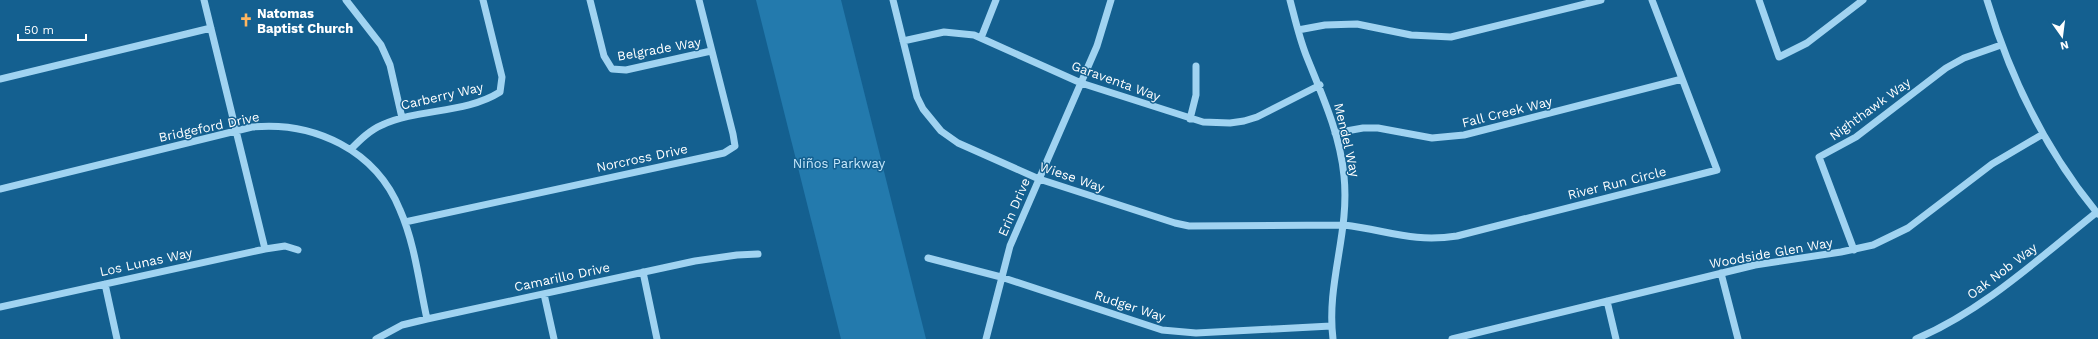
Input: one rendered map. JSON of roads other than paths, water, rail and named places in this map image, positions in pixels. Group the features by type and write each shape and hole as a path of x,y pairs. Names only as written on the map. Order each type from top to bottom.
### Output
{"street":[{"path":"204,0 265,249"},
{"path":"346,0 381,45 390,65 402,118"},
{"name":"Carberry Way","path":"351,149 375,129 402,118 485,102 500,92 502,77 483,0"},
{"name":"Belgrade Way","path":"590,0 604,56 612,69 626,70 711,51"},
{"name":"Norcross Drive","path":"405,222 724,153 735,146 698,0"},
{"name":"Wiese Way","path":"893,0 918,97 923,109 941,131 958,142 1039,179 1175,223 1190,226 1344,224"},
{"path":"981,38 996,0"},
{"name":"Erin Drive","path":"986,339 1010,246 1097,46 1111,0"},
{"name":"Mendel Way","path":"1290,0 1298,30 1320,85 1335,133 1344,176 1344,224 1334,278 1331,326 1333,339"},
{"path":"1298,30 1325,25 1357,24 1411,36 1451,37 1601,0"},
{"name":"River Run Circle","path":"1344,224 1412,238 1442,238 1717,170 1652,0"},
{"path":"1759,0 1779,57 1807,43 1863,0"},
{"path":"1987,0 2001,45 2019,86 2043,134 2064,168 2097,213"},
{"path":"0,80 211,28"},
{"name":"Garaventa Way","path":"903,41 944,32 959,32 981,38 1081,83 1190,119 1217,124 1244,121 1257,117 1320,85"},
{"name":"Nighthawk Way","path":"1854,250 1819,157 1856,137 1946,68 1964,58 2001,45"},
{"path":"1190,119 1196,95 1196,66"},
{"name":"Fall Creek Way","path":"1335,133 1362,128 1378,128 1432,138 1464,135 1682,79"},
{"name":"Bridgeford Drive","path":"0,189 236,131 266,126 295,127 323,135 351,149 367,162 382,178 394,196 405,222 426,319"},
{"name":"Woodside Glen Way","path":"1452,339 1721,272 1791,258 1854,250 1885,240 1908,228 1992,164 2043,134"},
{"name":"Oak Nob Way","path":"1916,339 1961,317 1987,299 2097,213"},
{"name":"Los Lunas Way","path":"0,306 265,249 285,246 298,250"},
{"name":"Camarillo Drive","path":"376,339 402,325 426,319 717,257 758,254"},
{"name":"Rudger Way","path":"928,258 1001,277 1162,330 1196,333 1331,326"},
{"path":"642,272 657,339"},
{"path":"1721,272 1738,339"},
{"path":"105,284 117,339"},
{"path":"544,294 554,339"},
{"path":"1607,301 1616,339"}],"place":[{"name":"Natomas Baptist Church","path":"246,20"}],"park label":[{"name":"Niños Parkway","path":"839,163"}]}
